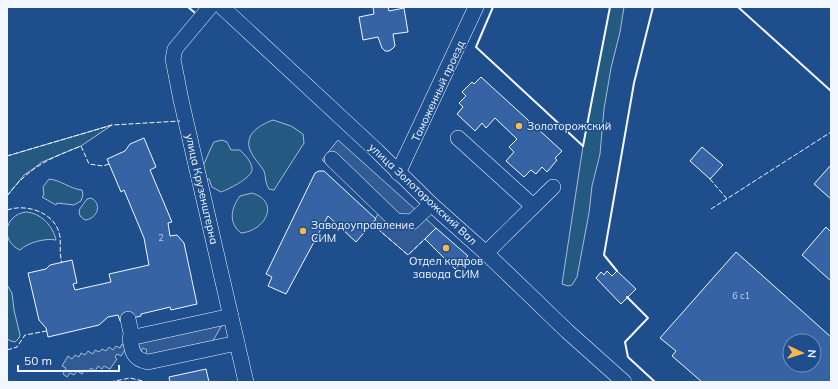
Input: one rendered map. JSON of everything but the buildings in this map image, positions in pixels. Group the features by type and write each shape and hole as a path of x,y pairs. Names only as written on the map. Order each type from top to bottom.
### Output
{"street":[{"name":"улица Крузенштерна","path":"210,7 174,49 173,59 181,100 246,382"},
{"name":"улица Золоторожский Вал","path":"222,7 371,145 398,173 486,253 567,331 624,382"},
{"name":"Таможенный проезд","path":"398,173 476,7"},
{"path":"458,138 533,206"},
{"path":"332,159 396,221 412,222 431,204"},
{"path":"486,253 553,187"},
{"path":"231,316 130,338 131,348 135,356 141,361 148,362 237,343"},
{"path":"133,318 137,336"}],"shaded area":[{"path":"610,7 624,7 620,32 611,68 604,109 600,154 592,186 589,213 577,277 572,285 568,286 562,284 583,146"},
{"path":"273,120 291,126 303,134 304,143 274,190 269,189 264,171 251,153 249,144 251,135 258,127"},
{"path":"112,125 81,146 42,162 24,175 7,196 7,156"},
{"path":"222,140 227,142 231,150 240,150 246,156 251,165 252,171 245,179 221,192 212,187 209,179 202,179 201,171 214,142"},
{"path":"338,140 436,228 408,255 372,224 381,209 322,160"},
{"path":"49,179 82,190 83,195 81,201 74,205 57,203 56,205 42,197 44,195 43,187"},
{"path":"252,193 261,197 266,203 268,209 263,222 250,231 241,233 234,225 232,215 233,210 240,196"},
{"path":"91,198 97,204 97,211 93,217 85,220 80,216 79,210 87,199"},
{"path":"26,212 37,215 46,221 56,240 37,241 20,250 14,246 9,241 7,235 9,223 19,214"},
{"path":"7,285 12,293 14,310 20,335 15,342 7,339"},
{"path":"222,325 211,344 206,342 204,346 199,343 197,347 192,345 190,349 186,346 183,350 176,352 172,349 169,353 145,355 147,350 143,348 141,351 136,349 142,339"},
{"path":"122,344 127,347 121,356 117,354 115,357 117,359 110,369 104,366 102,369 98,366 95,371 91,368 88,372 84,370 82,374 77,371 74,375 70,373 67,377 63,374 66,368 62,366 68,356 72,359 75,355 79,357 81,353 85,355 88,351 93,354 95,350 99,352 102,349 106,351 109,347 113,350 116,346 120,348"}],"fence":[{"path":"7,156 112,125 180,121"},
{"path":"711,209 831,132"},
{"path":"7,196 31,171 49,160 81,146 89,164 103,166 109,164"},
{"path":"710,179 727,199"},
{"path":"7,210 15,208 32,209 47,216 58,229 62,263"},
{"path":"372,224 408,255 425,239"},
{"path":"7,350 17,347 25,335 47,331"},
{"path":"110,382 130,378 147,382"}],"wall":[{"path":"188,7 194,12"},
{"path":"493,7 476,47 583,146"},
{"path":"583,146 610,7"},
{"path":"617,271 604,255 634,83 653,7"},
{"path":"738,7 831,91"},
{"path":"627,297 648,318 625,342 628,357 655,382"}],"place":[{"name":"Золоторожский","path":"519,126"},
{"name":"Заводоуправление СИМ","path":"303,231"},
{"name":"Отдел кадров завода СИМ","path":"446,248"}]}
